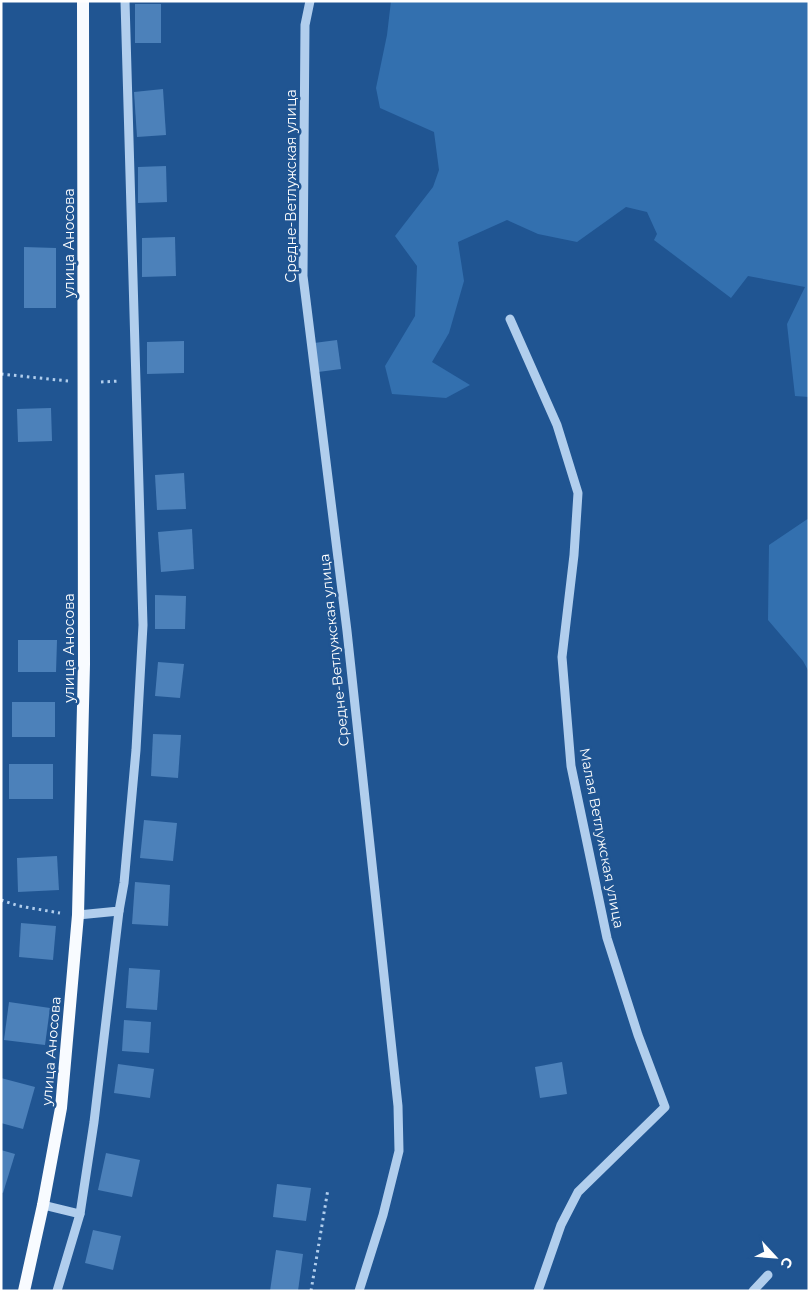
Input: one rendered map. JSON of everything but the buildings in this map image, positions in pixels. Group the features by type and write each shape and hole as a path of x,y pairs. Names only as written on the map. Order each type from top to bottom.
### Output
{"main road":[{"name":"улица Аносова","path":"24,1291 43,1205 61,1108 78,915 84,664 84,1"}],"street":[{"path":"57,1291 80,1214 94,1122 124,883 136,750 144,625 125,1"},
{"name":"Средне-Ветлужская улица","path":"310,1 305,26 303,276 347,631 372,881 398,1106 399,1151 359,1291"},
{"name":"Малая Ветлужская улица","path":"510,319 557,425 578,493 574,555 562,657 571,766 608,938 638,1035 665,1107 578,1192 561,1225 538,1291"},
{"path":"78,915 119,911"},
{"path":"43,1205 80,1214"},
{"path":"753,1291 768,1275"}],"path":[{"path":"1,374 84,382 137,380"},
{"path":"1,900 19,906 78,915"},
{"path":"311,1291 328,1189"}],"shaded area":[{"path":"391,1 809,1 809,397 795,396 787,324 805,287 748,276 731,298 654,240 657,234 647,212 626,207 577,242 538,234 507,220 458,242 464,281 449,333 432,362 470,385 446,398 392,394 385,366 415,316 417,266 395,236 433,187 439,170 434,132 380,108 376,88 387,35"},
{"path":"809,518 809,672 803,661 768,620 769,545"}],"tram line":[{"path":"1,155 1,221"}]}
